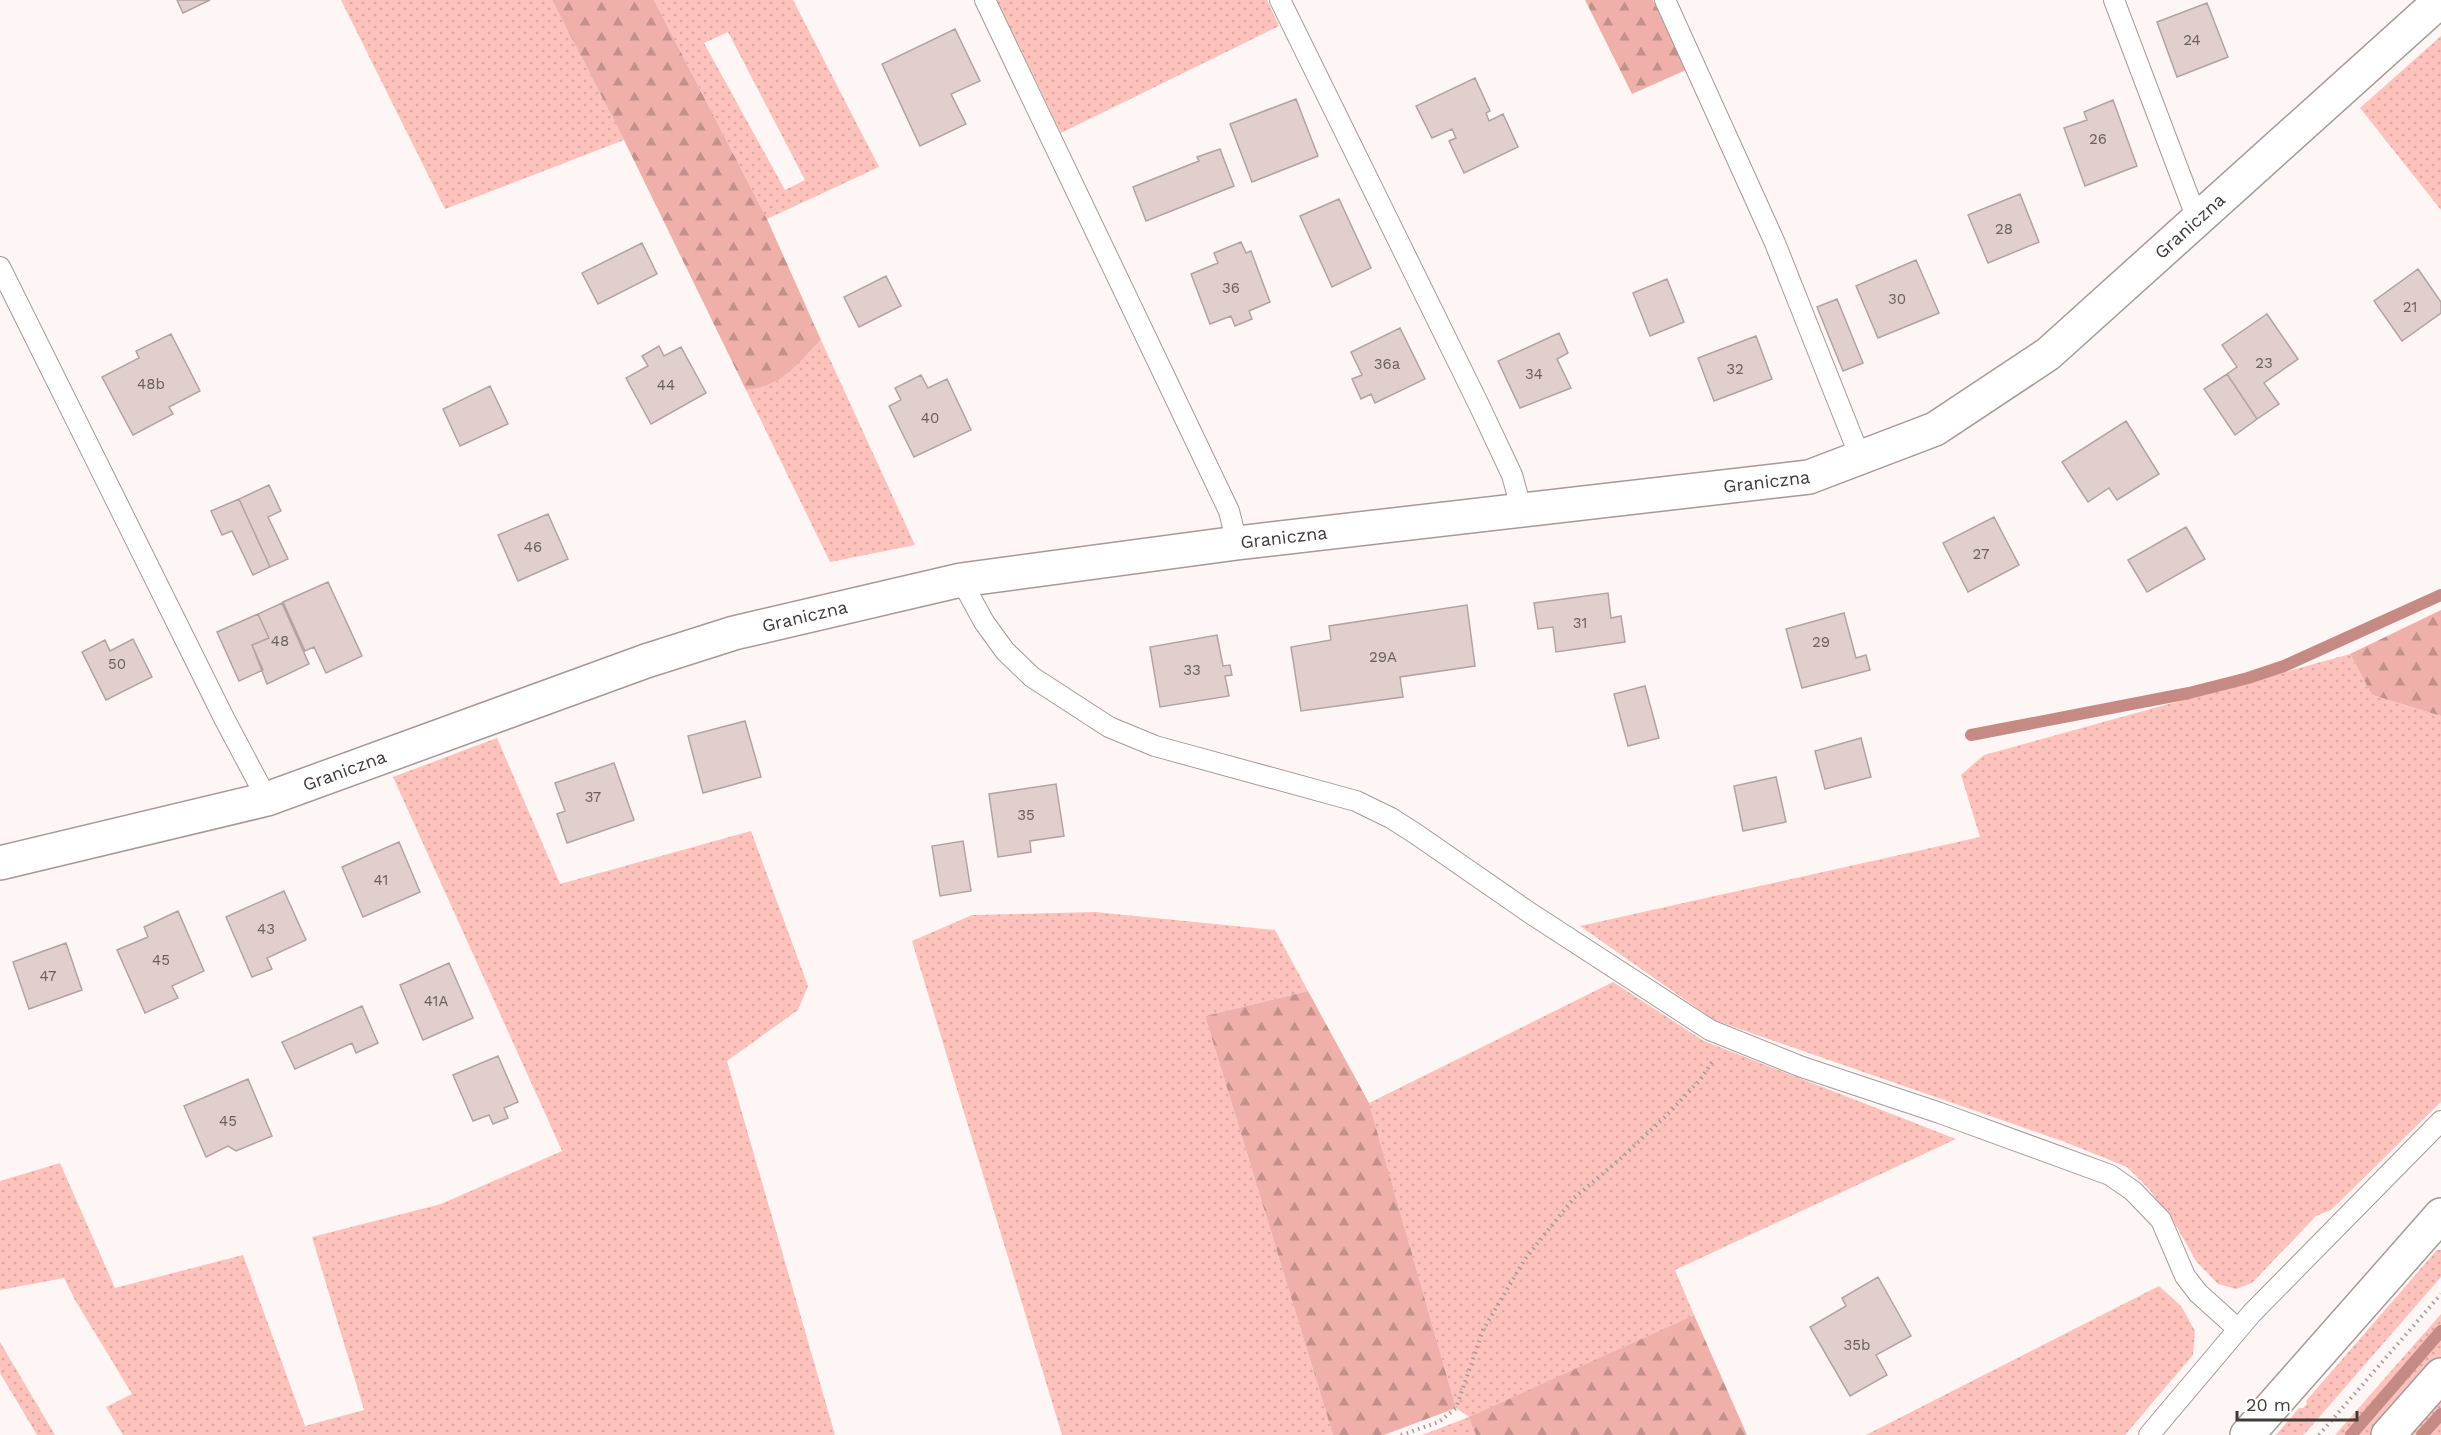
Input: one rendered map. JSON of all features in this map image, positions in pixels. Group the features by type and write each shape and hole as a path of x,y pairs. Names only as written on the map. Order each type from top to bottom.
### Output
{"street":[{"name":"Graniczna","path":"0,863 267,799 646,661 734,633 961,580 1237,543 1809,477 1935,429 2048,354 2441,0"},
{"path":"2247,1435 2441,1215"},
{"path":"2388,1435 2441,1375"}],"lane":[{"path":"985,0 1229,511 1237,543"},
{"path":"1281,0 1512,475 1521,510"},
{"path":"1665,0 1774,243 1860,458"},
{"path":"2114,0 2198,219"},
{"path":"0,267 225,720 267,799"},
{"path":"961,580 984,622 1005,651 1032,677 1101,722 1155,746 1347,799 1391,818 1540,920 1710,1030 1802,1067 1940,1113 2110,1175 2133,1191 2161,1220 2185,1276 2198,1293 2238,1329"},
{"path":"2149,1435 2238,1329 2318,1244 2441,1121"}],"path":[{"path":"1401,1435 1439,1422 1456,1408 1483,1330 1525,1259 1574,1198 1635,1145 1700,1080 1728,1037"},
{"path":"2319,1435 2441,1294"}],"shaded area":[{"path":"341,0 552,0 624,140 445,209"},
{"path":"654,0 793,0 879,167 767,219","holes":["728,32 805,180 785,190 704,43"]},
{"path":"997,0 1267,0 1279,26 1061,133"},
{"path":"2441,36 2441,210 2360,108"},
{"path":"821,340 915,545 830,562 746,390 759,388 780,379"},
{"path":"2350,654 2372,695 2441,716 2441,1102 2331,1210 2316,1216 2252,1283 2236,1289 2218,1284 2196,1261 2178,1229 2149,1189 2127,1167 2065,1142 1714,1020 1580,926 1980,837 1961,775 1984,755"},
{"path":"497,738 560,884 751,831 808,986 798,1010 727,1061 835,1435 123,1435 106,1407 132,1394 64,1278 0,1290 0,1181 60,1163 115,1288 243,1255 305,1426 364,1410 312,1237 441,1204 562,1151 393,777"},
{"path":"1095,912 1275,930 1308,991 1205,1016 1333,1435 1062,1435 912,941 972,915"},
{"path":"1613,982 1704,1041 1956,1139 1675,1270 1694,1315 1470,1417 1476,1435 1422,1435 1469,1417 1456,1408 1369,1103"},
{"path":"2437,1250 2441,1250 2441,1277 2308,1430 2303,1435 2276,1435 2299,1408 2307,1404 2306,1401"},
{"path":"2159,1286 2181,1306 2195,1331 2193,1355 2125,1435 1866,1435"},
{"path":"2441,1314 2441,1358 2374,1435 2335,1435"},
{"path":"0,1342 55,1435 37,1435 0,1373"},
{"path":"2441,1390 2441,1435 2402,1435"}],"green space":[{"path":"552,0 654,0 767,219 821,340 780,379 759,388 746,390 624,140"},
{"path":"1585,0 1653,0 1686,70 1632,94"},
{"path":"2441,610 2441,716 2372,695 2350,654"},
{"path":"1308,991 1369,1103 1456,1408 1384,1435 1333,1435 1205,1016"},
{"path":"1694,1315 1747,1435 1476,1435 1469,1417"}],"building":[{"path":"177,0 210,0 183,13"},
{"path":"2207,3 2228,57 2177,77 2157,22"},
{"path":"955,29 980,81 951,94 966,124 920,146 882,64"},
{"path":"1475,78 1490,111 1486,113 1489,121 1503,114 1518,147 1464,173 1449,141 1456,138 1452,129 1432,138 1416,106"},
{"path":"1296,99 1318,156 1252,182 1230,124"},
{"path":"2113,100 2137,166 2085,186 2064,128 2087,120 2084,112"},
{"path":"1220,149 1234,186 1146,221 1133,187 1199,161 1197,157"},
{"path":"2020,194 2039,242 1988,263 1968,215"},
{"path":"1339,199 1371,268 1332,287 1300,216"},
{"path":"1241,242 1246,253 1251,251 1270,302 1249,311 1252,319 1235,326 1231,316 1210,324 1191,274 1218,263 1214,253"},
{"path":"642,243 657,274 598,304 582,273"},
{"path":"1916,260 1939,313 1878,338 1856,286"},
{"path":"2418,269 2441,302 2441,313 2402,341 2374,301"},
{"path":"886,276 901,306 859,327 844,297"},
{"path":"1667,279 1684,322 1650,336 1633,293"},
{"path":"1837,299 1863,363 1843,371 1817,307"},
{"path":"2267,314 2298,359 2264,383 2279,404 2257,419 2227,374 2237,367 2222,345"},
{"path":"1400,328 1425,379 1375,403 1371,394 1361,399 1352,379 1362,375 1351,352"},
{"path":"1559,333 1568,353 1557,359 1571,388 1520,408 1498,361"},
{"path":"171,334 200,391 169,407 173,414 133,435 102,377 139,358 136,351"},
{"path":"1756,336 1772,379 1714,401 1698,358"},
{"path":"659,346 664,356 681,347 706,393 651,424 626,378 648,366 642,356"},
{"path":"2227,374 2257,419 2235,435 2204,389"},
{"path":"921,375 928,388 947,379 971,430 914,457 889,406 901,400 895,388"},
{"path":"490,386 508,424 460,446 443,409"},
{"path":"2126,421 2159,474 2117,500 2109,488 2088,502 2062,462"},
{"path":"269,485 281,511 268,517 288,559 270,567 239,499"},
{"path":"239,499 270,567 253,575 232,531 222,535 211,511"},
{"path":"548,514 568,559 518,581 498,535"},
{"path":"1994,517 2019,565 1968,592 1943,543"},
{"path":"2186,527 2205,559 2147,592 2128,560"},
{"path":"328,582 362,656 326,673 314,647 305,651 283,602"},
{"path":"1608,593 1611,618 1621,616 1625,642 1556,652 1553,627 1538,629 1534,603"},
{"path":"282,603 309,664 267,684 252,645 269,638 258,614"},
{"path":"1467,605 1475,666 1400,677 1403,697 1301,711 1291,647 1331,640 1329,626"},
{"path":"1844,613 1856,658 1866,655 1870,670 1802,688 1786,629"},
{"path":"258,614 269,638 252,645 263,670 239,681 217,632"},
{"path":"1217,635 1223,666 1230,665 1232,675 1225,676 1229,696 1160,707 1150,647"},
{"path":"133,639 152,677 106,700 82,652 105,640 110,651"},
{"path":"1645,686 1659,738 1628,746 1614,694"},
{"path":"745,721 761,777 703,793 688,736"},
{"path":"1861,738 1871,777 1825,789 1815,751"},
{"path":"614,763 634,820 567,843 557,814 565,811 555,783"},
{"path":"1776,777 1786,822 1743,831 1734,786"},
{"path":"1056,784 1064,836 1030,841 1031,852 998,857 989,794"},
{"path":"963,841 971,891 940,896 932,846"},
{"path":"399,842 420,892 363,917 342,867"},
{"path":"284,891 306,940 267,958 272,969 252,977 226,917"},
{"path":"178,911 204,971 172,986 178,998 145,1013 117,950 148,937 144,927"},
{"path":"66,943 82,990 29,1009 13,962"},
{"path":"449,963 473,1018 423,1040 400,985"},
{"path":"362,1006 378,1043 356,1053 352,1043 295,1069 282,1042"},
{"path":"498,1056 518,1102 504,1108 508,1118 493,1124 489,1115 473,1121 453,1075"},
{"path":"248,1079 272,1136 236,1151 228,1146 206,1157 184,1106"},
{"path":"1878,1277 1911,1336 1876,1355 1887,1375 1850,1396 1810,1327 1846,1306 1842,1298"}],"waterway":[{"path":"1971,735 2189,693 2248,678 2284,666 2441,595"},
{"path":"2351,1435 2441,1331"},
{"path":"2422,1435 2441,1414"}]}
